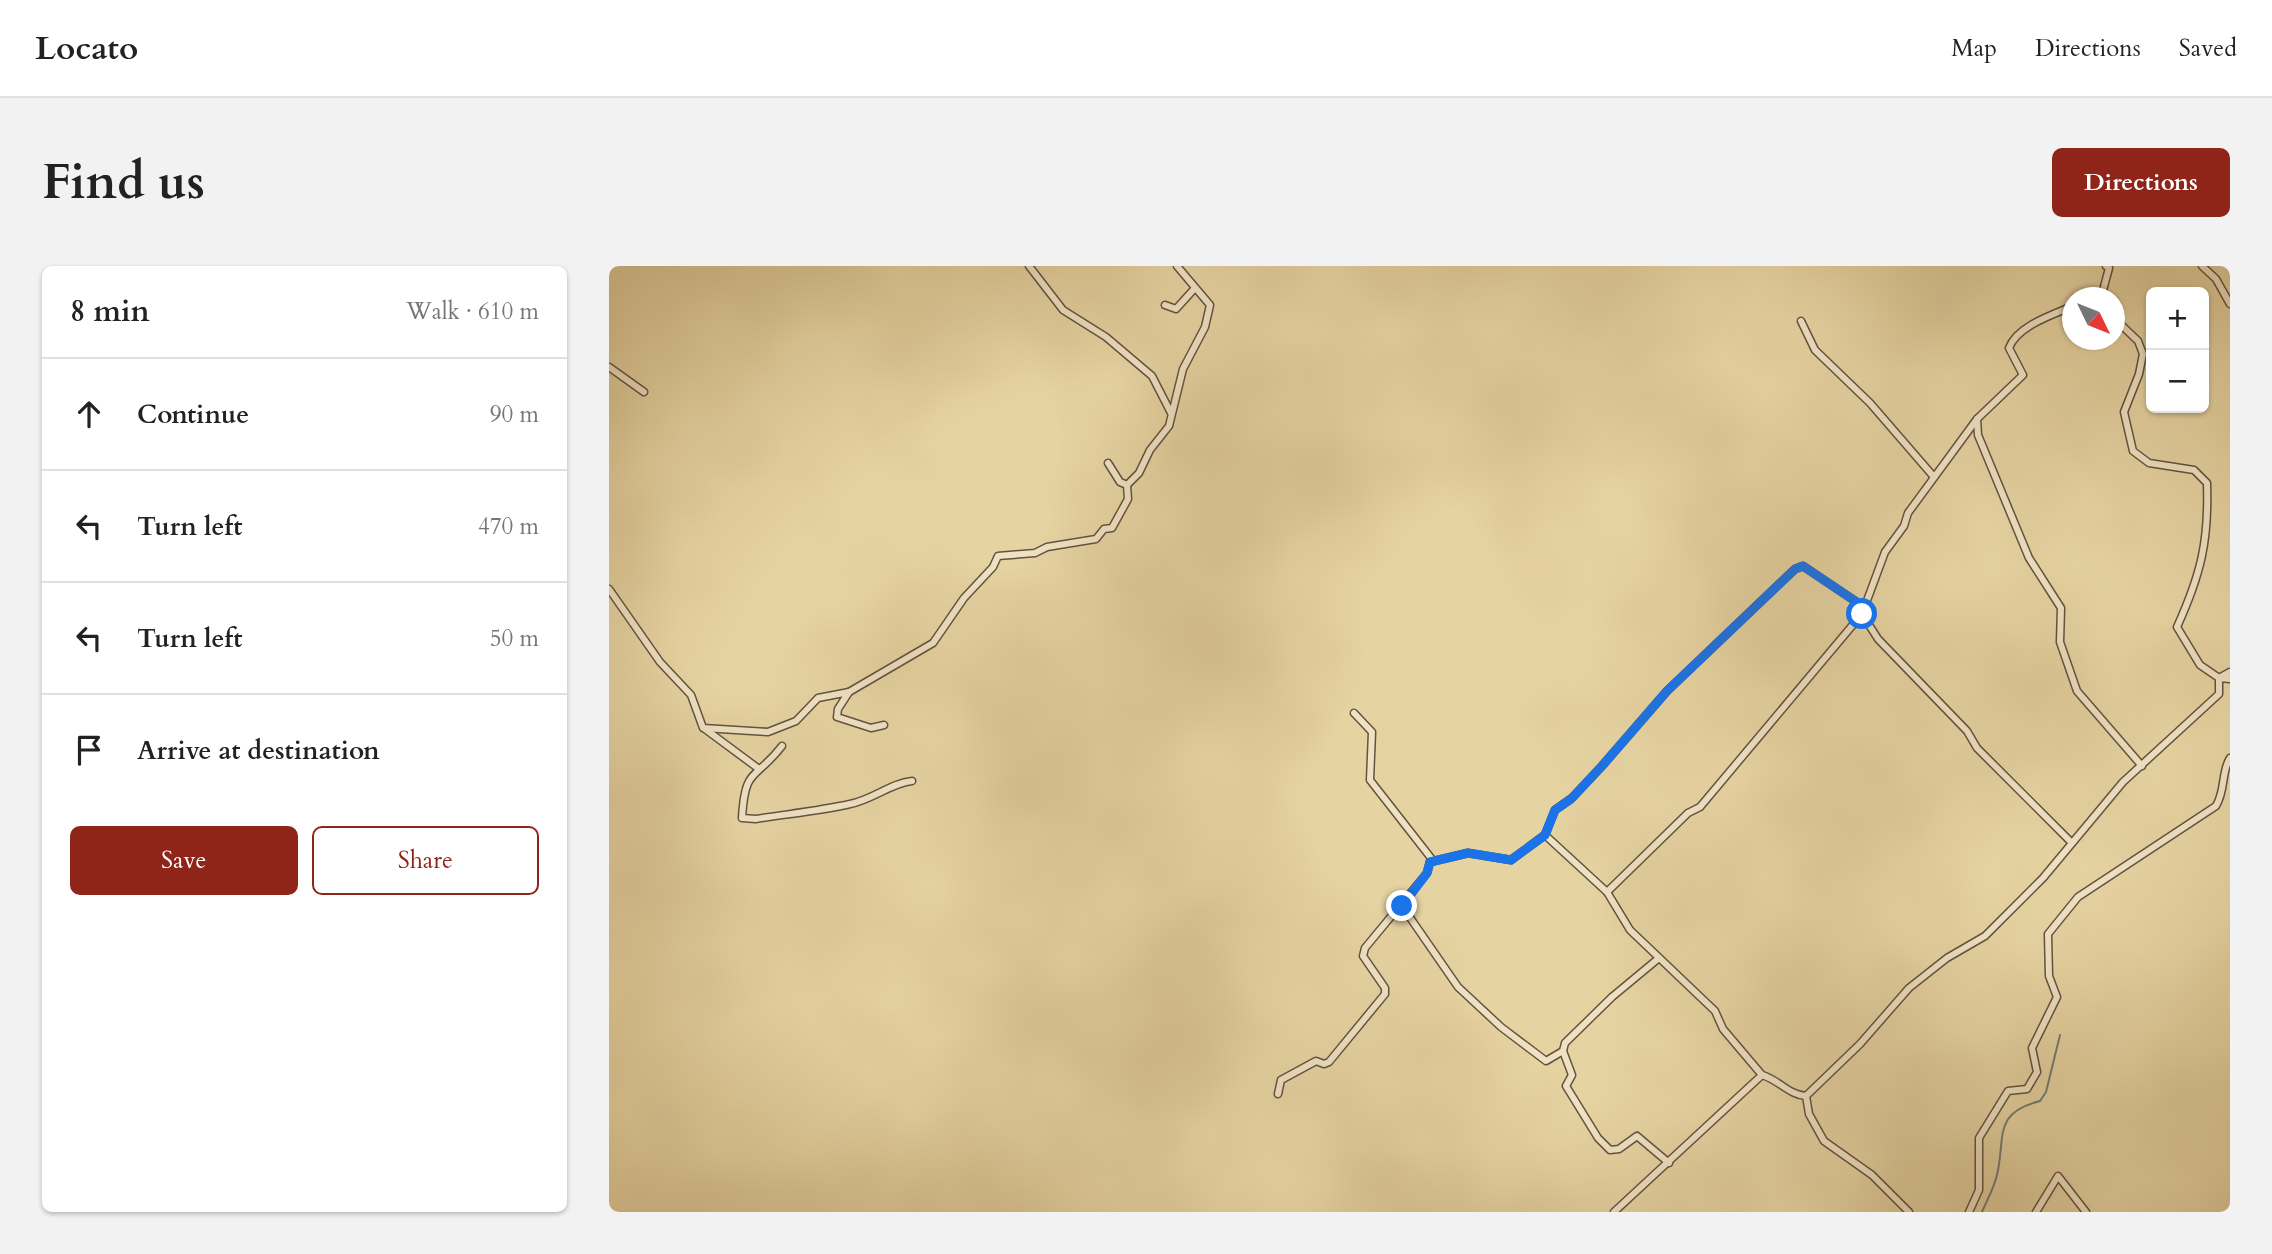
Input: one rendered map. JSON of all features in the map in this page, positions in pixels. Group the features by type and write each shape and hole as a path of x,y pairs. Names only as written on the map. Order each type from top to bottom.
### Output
{"street":[{"path":"1028,266 1063,310 1106,337 1152,376 1172,415"},
{"path":"703,728 768,732 796,722 818,698 849,692 933,643 964,598 993,567 997,556 1035,553 1047,547 1096,539 1104,530 1112,528 1128,499 1127,485 1139,473 1150,450 1163,438 1172,415 1183,369 1205,327 1210,305 1177,266"},
{"path":"2203,266 2216,279 2230,304"},
{"path":"2104,287 2109,267"},
{"path":"1165,305 1176,309 1195,288"},
{"path":"1607,892 1688,813 1700,807 1864,612 1885,552 1934,477 1977,419 2023,375 2009,348 2012,339 2044,318 2062,311"},
{"path":"1801,321 1815,350 1870,403 1934,477"},
{"path":"2125,328 2139,341 2143,354 2139,374 2124,412 2133,451 2149,463 2194,470 2207,483 2209,530 2193,591 2176,627 2200,665 2219,678 2230,678"},
{"path":"609,367 643,392"},
{"path":"1977,419 1978,435 2029,558 2061,608 2060,642 2077,691 2142,766"},
{"path":"1108,463 1121,482 1127,485"},
{"path":"1430,862 1468,853 1511,860 1545,835 1555,810 1571,799 1667,691 1795,569 1803,566 1864,612 1878,639 1967,731 1977,748 2072,843"},
{"path":"609,589 660,662 691,695 703,728 759,769"},
{"path":"2219,678 2230,671"},
{"path":"1545,835 1607,892 1630,930 1714,1011 1723,1030 1762,1075 1779,1080 1795,1096 1806,1096 1860,1044 1909,988 1947,957 1985,936 2072,843 2123,782 2219,694 2219,678"},
{"path":"849,692 838,709 837,717 871,728 884,725"},
{"path":"1277,1094 1281,1080 1316,1061 1324,1064 1329,1062 1385,994 1385,988 1363,956 1366,948 1427,873 1431,858 1370,780 1372,732 1354,713"},
{"path":"782,746 768,764 749,778 745,786 742,818 756,819 849,805 884,793 901,782 912,781"},
{"path":"1969,1212 1979,1190 1979,1138 2008,1091 2027,1089 2037,1072 2032,1048 2057,997 2049,975 2048,934 2078,897 2216,806 2225,792 2226,764 2230,758"},
{"path":"1402,906 1458,987 1501,1027 1546,1061 1563,1051"},
{"path":"1659,958 1612,997 1565,1043 1563,1051 1572,1075 1566,1086 1598,1138 1610,1150 1619,1149 1637,1136 1669,1163"},
{"path":"1614,1212 1762,1075"},
{"path":"1806,1096 1809,1114 1824,1141 1872,1175 1909,1212"},
{"path":"2036,1212 2058,1176 2086,1212"}],"waterway":[{"path":"1982,1212 1997,1175 2004,1128 2014,1112 2040,1101 2046,1092 2060,1035"}],"route":[{"path":"1402,906 1427,873 1430,862 1468,853 1495,855 1511,860 1545,835 1555,810 1571,799 1706,651 1740,623 1750,610 1795,569 1803,566 1867,609 1862,614"}]}
